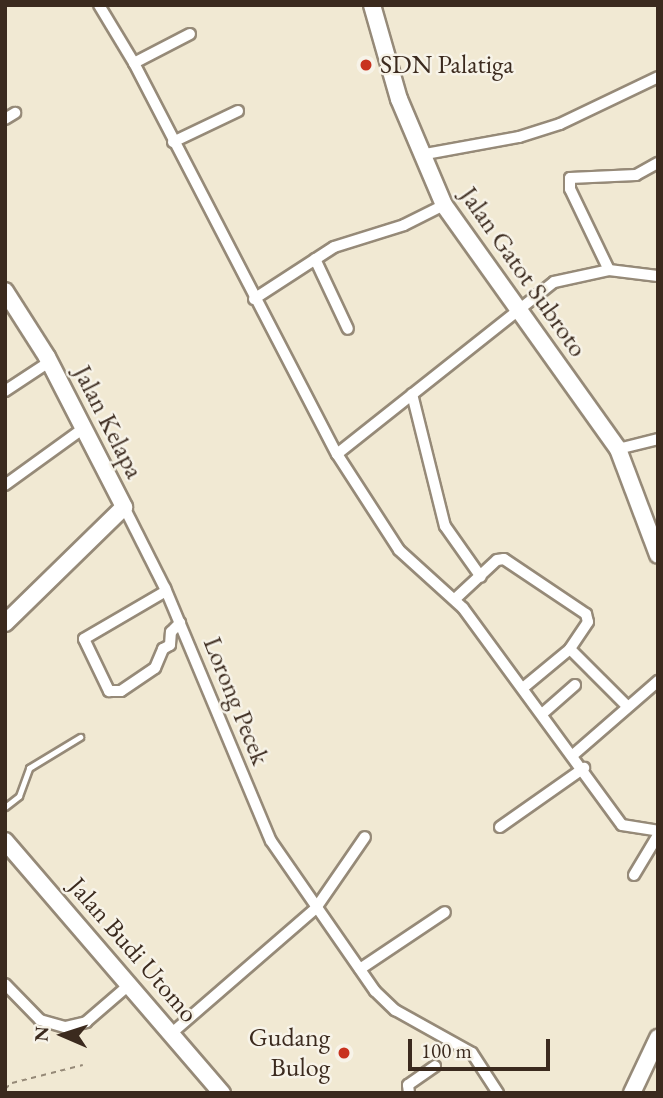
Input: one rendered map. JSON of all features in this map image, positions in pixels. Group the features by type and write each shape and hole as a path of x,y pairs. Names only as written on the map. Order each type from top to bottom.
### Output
{"main road":[{"name":"Jalan Gatot Subroto","path":"372,5 420,155 443,205 618,449 658,554"},
{"name":"Jalan Kelapa","path":"5,623 124,507 85,427 49,362 6,294"},
{"name":"Jalan Budi Utomo","path":"5,841 173,1032 222,1093"},
{"path":"632,1093 658,1038"}],"street":[{"path":"99,5 134,63 254,299 337,454 404,558 455,599 584,768 622,825 658,833 634,875"},
{"path":"134,63 190,34"},
{"path":"420,155 529,134 658,77"},
{"path":"173,142 238,111"},
{"path":"609,270 570,189 570,178 636,175 658,163"},
{"path":"254,299 334,247 404,225 443,205"},
{"path":"315,259 348,330"},
{"path":"337,454 517,307 554,282 609,270 658,276"},
{"path":"5,391 49,362"},
{"path":"412,394 447,531 481,577"},
{"path":"5,485 85,427"},
{"path":"618,449 658,439"},
{"name":"Lorong Pecek","path":"124,507 166,591 268,835 360,969 395,1010 472,1053 499,1093"},
{"path":"455,599 497,560 504,558 580,609 588,622 570,649 523,688"},
{"path":"166,591 84,639 109,691 121,691 155,668 163,649 170,645 171,632 180,623"},
{"path":"570,649 626,705"},
{"path":"573,755 626,705 658,681"},
{"path":"542,714 575,685"},
{"path":"500,827 584,768"},
{"path":"173,1032 316,908 365,837"},
{"path":"360,969 445,912"},
{"path":"5,984 40,1020 65,1027 86,1022 129,985"},
{"path":"409,1093 408,1085 435,1066"}],"lane":[{"path":"5,807 19,796 29,768 80,737"}],"path":[{"path":"5,1089 12,1083 83,1065"}],"place":[{"name":"SDN Palatiga","path":"366,65"},
{"name":"Gudang Bulog","path":"344,1053"}]}
